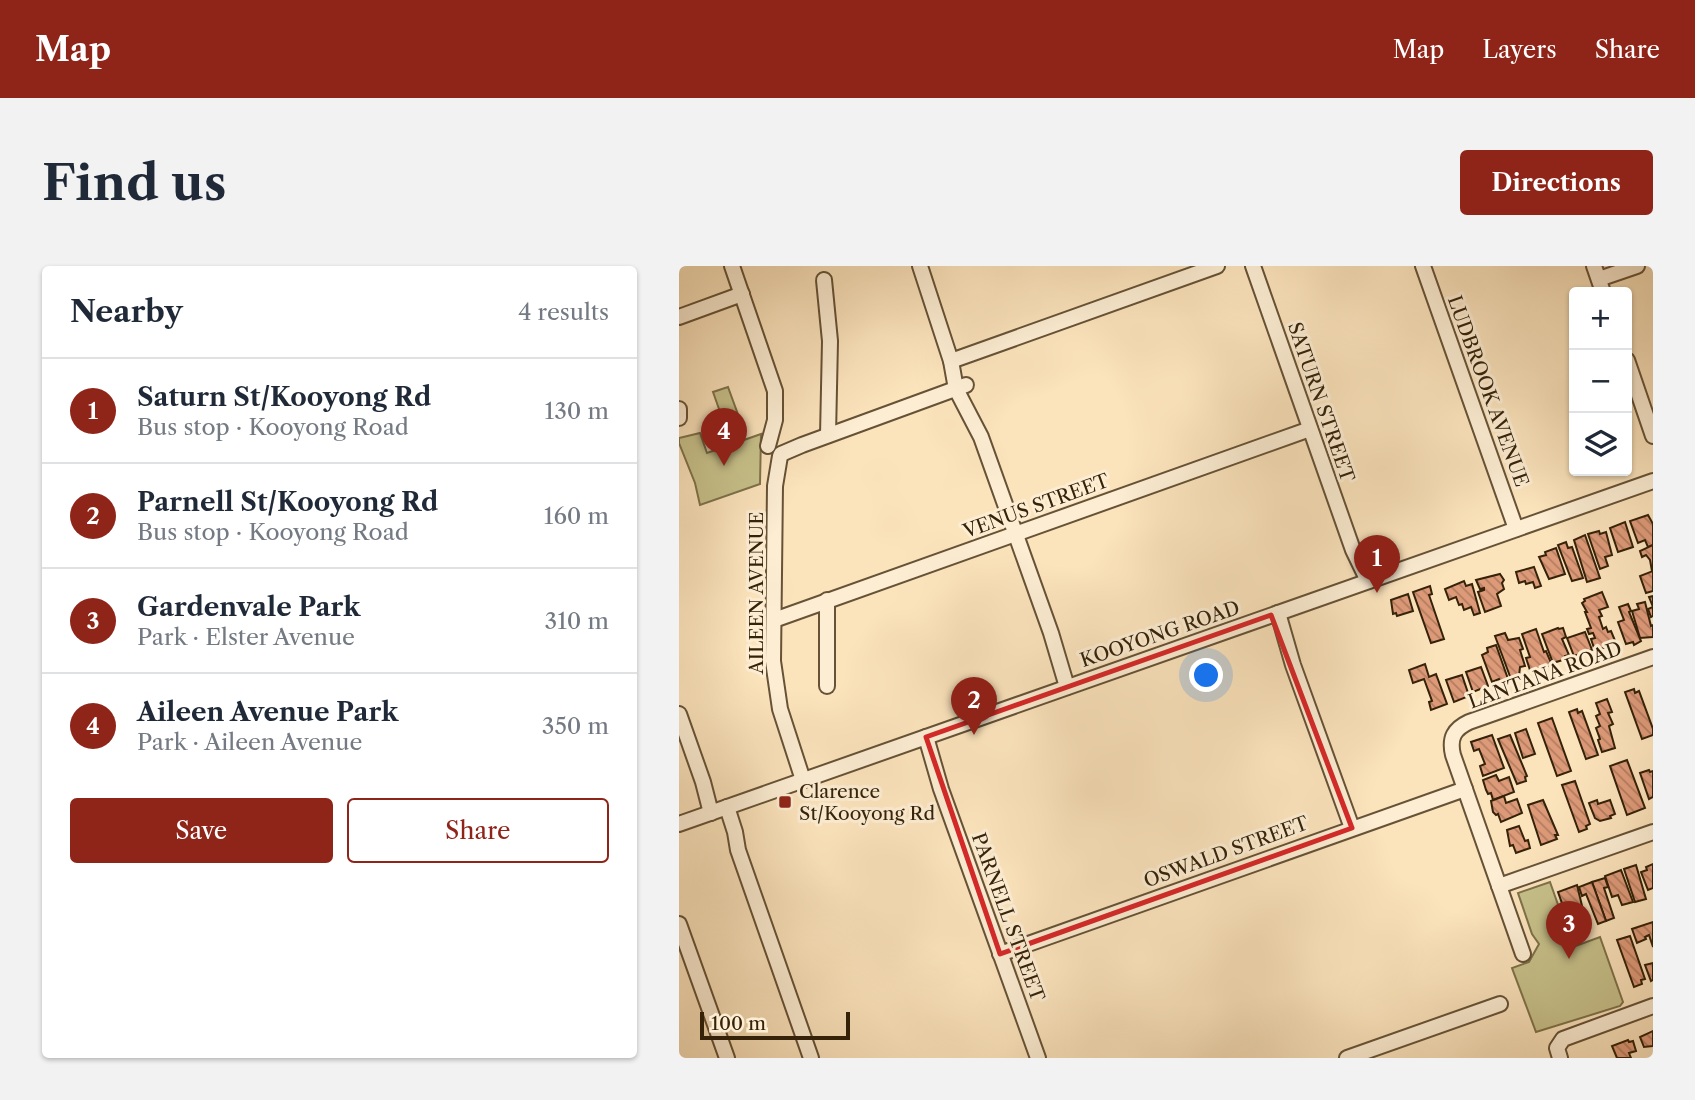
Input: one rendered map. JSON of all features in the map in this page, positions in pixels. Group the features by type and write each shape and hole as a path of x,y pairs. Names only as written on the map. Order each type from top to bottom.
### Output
{"street":[{"name":"AILEEN AVENUE","path":"732,266 775,391 773,661 776,693 803,780"},
{"path":"921,266 956,359 961,387 1071,686"},
{"path":"956,359 1217,266"},
{"name":"SATURN STREET","path":"1254,266 1364,582"},
{"name":"LUDBROOK AVENUE","path":"1423,266 1517,529"},
{"path":"1599,279 1637,266"},
{"path":"824,280 830,341 828,435"},
{"path":"679,317 742,294"},
{"path":"1632,375 1653,436"},
{"path":"776,449 802,444 961,387"},
{"path":"679,409 679,418"},
{"name":"VENUS STREET","path":"774,620 1310,429"},
{"name":"KOOYONG ROAD","path":"679,824 1364,582 1652,484"},
{"path":"827,600 827,686"},
{"path":"1275,614 1352,828"},
{"name":"LANTANA ROAD","path":"1465,789 1451,746 1453,734 1458,728 1653,657"},
{"path":"679,714 703,782 718,810 727,835 738,850 811,1058"},
{"name":"PARNELL STREET","path":"923,738 1038,1058"},
{"path":"1465,789 1523,954"},
{"name":"OSWALD STREET","path":"1000,954 1465,789"},
{"path":"1499,886 1653,832"},
{"path":"679,924 727,1058"},
{"path":"1347,1058 1500,1004"},
{"path":"1559,1051 1567,1036 1653,1006"}],"highlighted area":[{"path":"1271,615 1352,828 1000,954 926,737"}],"shaded area":[{"path":"728,387 740,420 725,426 713,392"},
{"path":"700,433 707,453 761,434 760,484 700,505 679,438"},
{"path":"1550,882 1573,947 1600,937 1623,1002 1620,1006 1536,1032 1512,968 1529,962 1539,944 1532,934 1518,893"}],"building":[{"path":"1648,515 1653,524 1653,545 1648,547 1645,540 1638,543 1630,521"},
{"path":"1625,522 1633,547 1618,552 1610,528"},
{"path":"1599,531 1600,534 1606,532 1612,555 1605,557 1608,566 1600,569 1588,534"},
{"path":"1585,535 1600,578 1587,582 1574,540"},
{"path":"1566,542 1568,548 1572,547 1583,578 1572,581 1558,545"},
{"path":"1653,545 1652,571 1650,560 1646,555 1642,557 1640,551"},
{"path":"1556,548 1565,574 1549,579 1539,557"},
{"path":"1534,567 1541,586 1535,588 1533,582 1519,583 1516,572"},
{"path":"1653,571 1653,591 1646,593 1640,576"},
{"path":"1500,574 1504,580 1504,589 1497,594 1501,606 1485,612 1478,592 1484,588 1480,589 1476,580"},
{"path":"1464,581 1466,586 1472,584 1480,613 1474,615 1471,607 1464,610 1456,597 1449,600 1445,589"},
{"path":"1430,586 1432,594 1429,595 1444,639 1431,643 1413,592"},
{"path":"1602,592 1608,607 1599,610 1602,616 1599,617 1603,629 1606,627 1608,632 1611,631 1616,643 1595,651 1591,639 1595,638 1587,629 1591,628 1582,603 1584,599"},
{"path":"1408,594 1413,611 1397,616 1396,613 1393,614 1391,600"},
{"path":"1645,602 1651,626 1653,625 1653,637 1640,638 1632,611 1639,609 1637,604"},
{"path":"1628,604 1641,641 1634,645 1633,642 1626,644 1618,622 1624,620 1619,607"},
{"path":"1653,607 1653,616 1651,617 1648,609"},
{"path":"1563,628 1566,637 1562,639 1569,655 1565,656 1566,659 1553,663 1542,634"},
{"path":"1536,629 1552,665 1530,670 1526,658 1530,657 1522,634"},
{"path":"1585,632 1592,650 1574,656 1567,638"},
{"path":"1505,633 1508,640 1519,638 1523,649 1520,650 1525,666 1520,667 1519,676 1511,679 1495,636"},
{"path":"1496,645 1508,679 1501,682 1499,679 1492,682 1482,655 1488,652 1487,648"},
{"path":"1425,664 1429,677 1436,674 1447,704 1431,710 1429,702 1432,701 1424,679 1413,683 1409,670"},
{"path":"1481,667 1488,686 1473,692 1466,672"},
{"path":"1462,675 1469,696 1454,702 1446,680"},
{"path":"1634,689 1635,693 1639,691 1653,729 1653,735 1642,739 1625,692"},
{"path":"1607,699 1612,712 1608,713 1613,724 1609,726 1615,748 1602,752 1596,728 1600,726 1596,716 1600,714 1596,703"},
{"path":"1577,709 1578,713 1582,711 1598,755 1586,759 1569,712"},
{"path":"1552,718 1571,771 1557,776 1538,723"},
{"path":"1526,729 1535,754 1523,758 1515,733"},
{"path":"1492,735 1504,768 1483,776 1480,766 1485,764 1479,749 1474,751 1471,742"},
{"path":"1510,735 1527,776 1526,781 1517,784 1498,739"},
{"path":"1627,760 1645,808 1627,815 1610,766"},
{"path":"1653,771 1653,797 1649,799 1640,773"},
{"path":"1496,775 1499,781 1509,777 1514,792 1493,800 1483,780"},
{"path":"1575,781 1590,824 1586,826 1587,829 1579,832 1562,785"},
{"path":"1504,796 1506,803 1517,799 1522,813 1501,822 1498,814 1493,812 1491,801"},
{"path":"1543,800 1558,835 1555,835 1557,839 1541,845 1528,805"},
{"path":"1597,800 1598,804 1610,800 1615,814 1610,816 1611,818 1600,821 1595,818 1589,803"},
{"path":"1519,826 1530,848 1516,853 1513,845 1510,846 1507,830"},
{"path":"1653,864 1653,888 1648,890 1641,872"},
{"path":"1636,865 1646,899 1635,902 1624,869"},
{"path":"1621,870 1633,902 1622,905 1618,895 1612,897 1605,876"},
{"path":"1605,878 1608,887 1604,888 1614,918 1606,921 1592,882"},
{"path":"1592,882 1606,921 1598,924 1586,894 1582,896 1579,887"},
{"path":"1577,885 1583,910 1576,912 1578,917 1568,920 1558,892"},
{"path":"1653,922 1653,947 1649,935 1637,943 1632,929"},
{"path":"1630,936 1645,979 1641,980 1642,984 1634,987 1617,940"},
{"path":"1653,963 1653,980 1651,981 1645,965"},
{"path":"1653,1031 1653,1046 1644,1047 1640,1037"},
{"path":"1628,1040 1633,1041 1636,1051 1629,1053 1631,1058 1617,1058 1612,1046"}],"place":[{"name":"Aileen Avenue Park","path":"724,466"},
{"name":"Saturn St/Kooyong Rd","path":"1377,593"},
{"name":"Parnell St/Kooyong Rd","path":"974,735"},
{"name":"Clarence St/Kooyong Rd","path":"785,802"},
{"name":"Gardenvale Park","path":"1569,959"}]}
